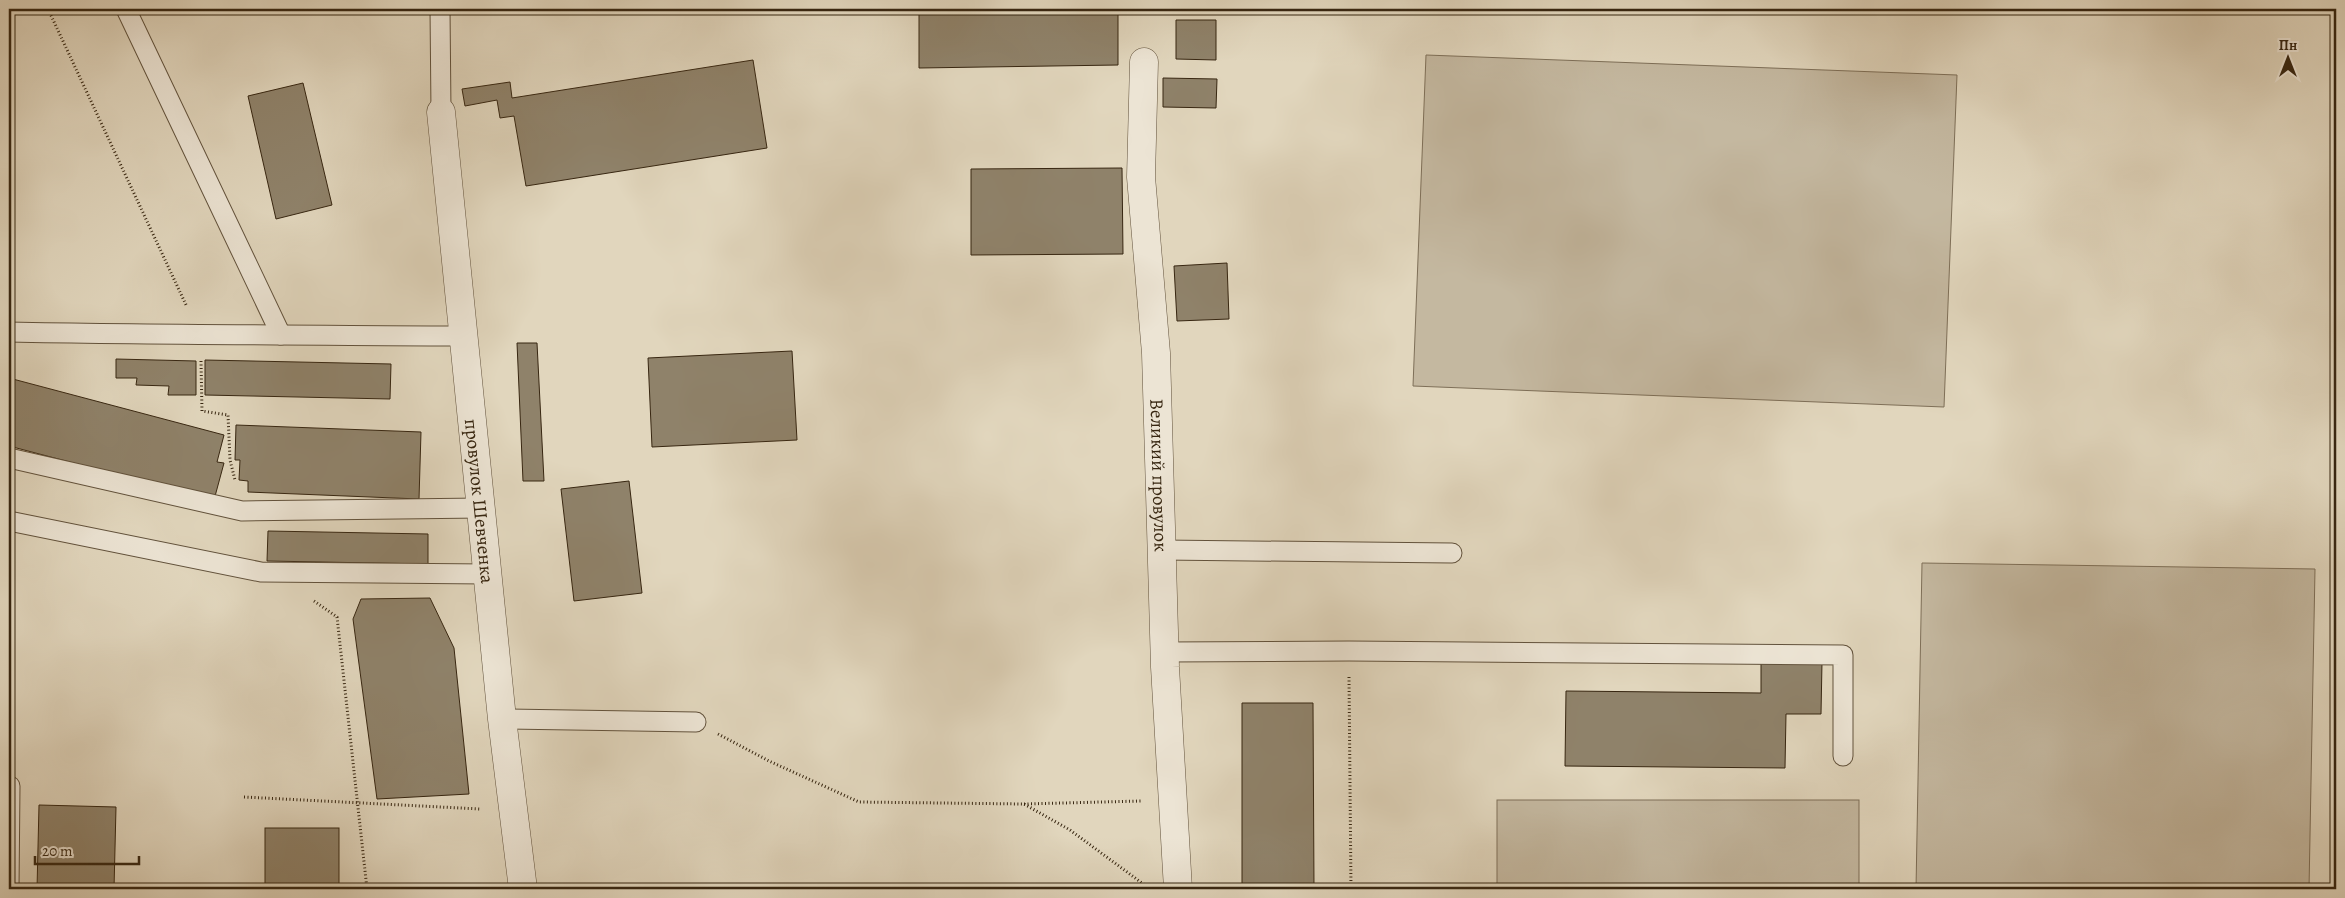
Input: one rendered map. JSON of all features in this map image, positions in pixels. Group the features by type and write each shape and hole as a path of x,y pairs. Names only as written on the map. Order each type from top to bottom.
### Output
{"street":[{"name":"Великий провулок","path":"1144,62 1141,177 1156,353 1165,652 1178,889"},
{"name":"провулок Шевченка","path":"441,112 502,719 523,889"}],"lane":[{"path":"126,9 281,335"},
{"path":"440,9 441,112"},
{"path":"9,332 201,336 464,336"},
{"path":"9,458 242,512 481,508"},
{"path":"9,520 261,572 487,574"},
{"path":"1162,550 1452,553"},
{"path":"1165,652 1349,651 1843,655 1844,756"},
{"path":"502,719 696,722"},
{"path":"9,889 10,786"}],"path":[{"path":"48,9 201,336 202,411 228,415 230,460 242,512"},
{"path":"313,600 337,617 367,889"},
{"path":"1349,651 1351,889"},
{"path":"696,722 769,761 859,802 1024,804 1173,800"},
{"path":"244,797 512,810"},
{"path":"1024,804 1070,830 1151,889"}],"shaded area":[{"path":"1426,55 1957,75 1944,407 1413,386"},
{"path":"1922,563 2315,569 2309,889 1916,889"},
{"path":"1497,800 1859,800 1859,889 1497,889"}],"building":[{"path":"1118,9 1118,65 919,68 919,12"},
{"path":"1176,20 1216,20 1216,60 1176,59"},
{"path":"753,60 767,148 526,186 514,116 500,118 497,100 465,106 462,89 510,82 512,98"},
{"path":"1163,78 1217,79 1216,108 1163,107"},
{"path":"303,83 332,205 276,219 248,96"},
{"path":"1122,168 1123,254 971,255 971,169"},
{"path":"1227,263 1229,319 1177,321 1174,266"},
{"path":"517,343 537,343 544,481 523,481"},
{"path":"792,351 797,440 652,447 648,358"},
{"path":"116,359 196,361 196,395 168,395 169,386 136,385 137,378 116,378"},
{"path":"205,360 391,364 390,399 205,395"},
{"path":"9,378 224,435 217,462 224,463 214,500 9,446"},
{"path":"236,425 421,432 419,499 248,492 248,481 239,480 240,460 235,460"},
{"path":"629,481 642,593 574,601 561,489"},
{"path":"268,531 428,534 428,564 267,561"},
{"path":"430,598 454,648 469,794 377,799 353,619 361,599"},
{"path":"1761,661 1822,662 1821,714 1786,714 1785,768 1565,766 1566,691 1761,693"},
{"path":"1242,703 1313,703 1314,889 1242,889"},
{"path":"39,805 116,807 114,889 37,889"},
{"path":"265,828 339,828 339,889 265,889"}]}
